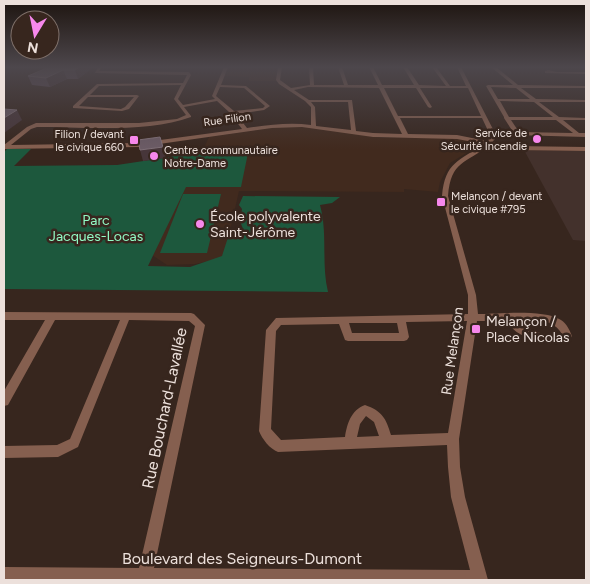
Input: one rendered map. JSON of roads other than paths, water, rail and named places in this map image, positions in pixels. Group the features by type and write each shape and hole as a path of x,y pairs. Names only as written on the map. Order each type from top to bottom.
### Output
{"street":[{"path":"6,146 31,126 133,125 180,120 189,116 176,99 179,94"},
{"path":"215,94 214,96 246,128"},
{"path":"233,113 264,109 268,106 254,94"},
{"path":"297,94 308,101 313,107 314,125"},
{"path":"385,94 406,135"},
{"path":"421,94 430,107"},
{"path":"473,94 493,134 494,137 489,142"},
{"path":"493,94 517,134 586,135"},
{"path":"527,94 578,135"},
{"path":"87,96 137,96 127,108 122,110 75,107 87,96"},
{"path":"182,106 218,100"},
{"path":"496,100 586,101"},
{"path":"308,101 350,101 354,131"},
{"path":"85,114 90,109"},
{"path":"396,117 484,117"},
{"path":"506,118 586,119"},
{"path":"75,125 80,120"},
{"name":"Rue Filion","path":"6,146 138,144 281,124 314,125 382,136 456,136 513,148 586,149"},
{"name":"Rue Melançon","path":"480,579 458,497 452,439 472,319 472,295 445,196 445,185 451,169 489,142"},
{"name":"Rue Bouchard-Lavallée","path":"4,316 191,317 200,325 145,578"},
{"path":"4,401 52,316"},
{"path":"4,452 58,451 74,443 126,317"},
{"path":"452,439 278,446 265,431 271,330 279,321 510,318 550,319 559,323 566,330 567,336 563,339 537,338 521,331 510,318"},
{"path":"343,320 348,337 404,338 401,319"},
{"path":"350,443 352,427 357,415 365,410 374,413 382,423 387,442"},
{"name":"Boulevard des Seigneurs-Dumont","path":"4,575 145,578 480,579"}],"place":[{"name":"Service de Sécurité Incendie","path":"537,139"},
{"name":"Filion / devant le civique 660","path":"134,140"},
{"name":"Centre communautaire Notre-Dame","path":"154,156"},
{"name":"Melançon / devant le civique #795","path":"441,202"},
{"name":"École polyvalente Saint-Jérôme","path":"200,224"},
{"name":"Melançon / Place Nicolas","path":"476,329"}],"park label":[{"name":"Parc Jacques-Locas","path":"96,228"}]}
